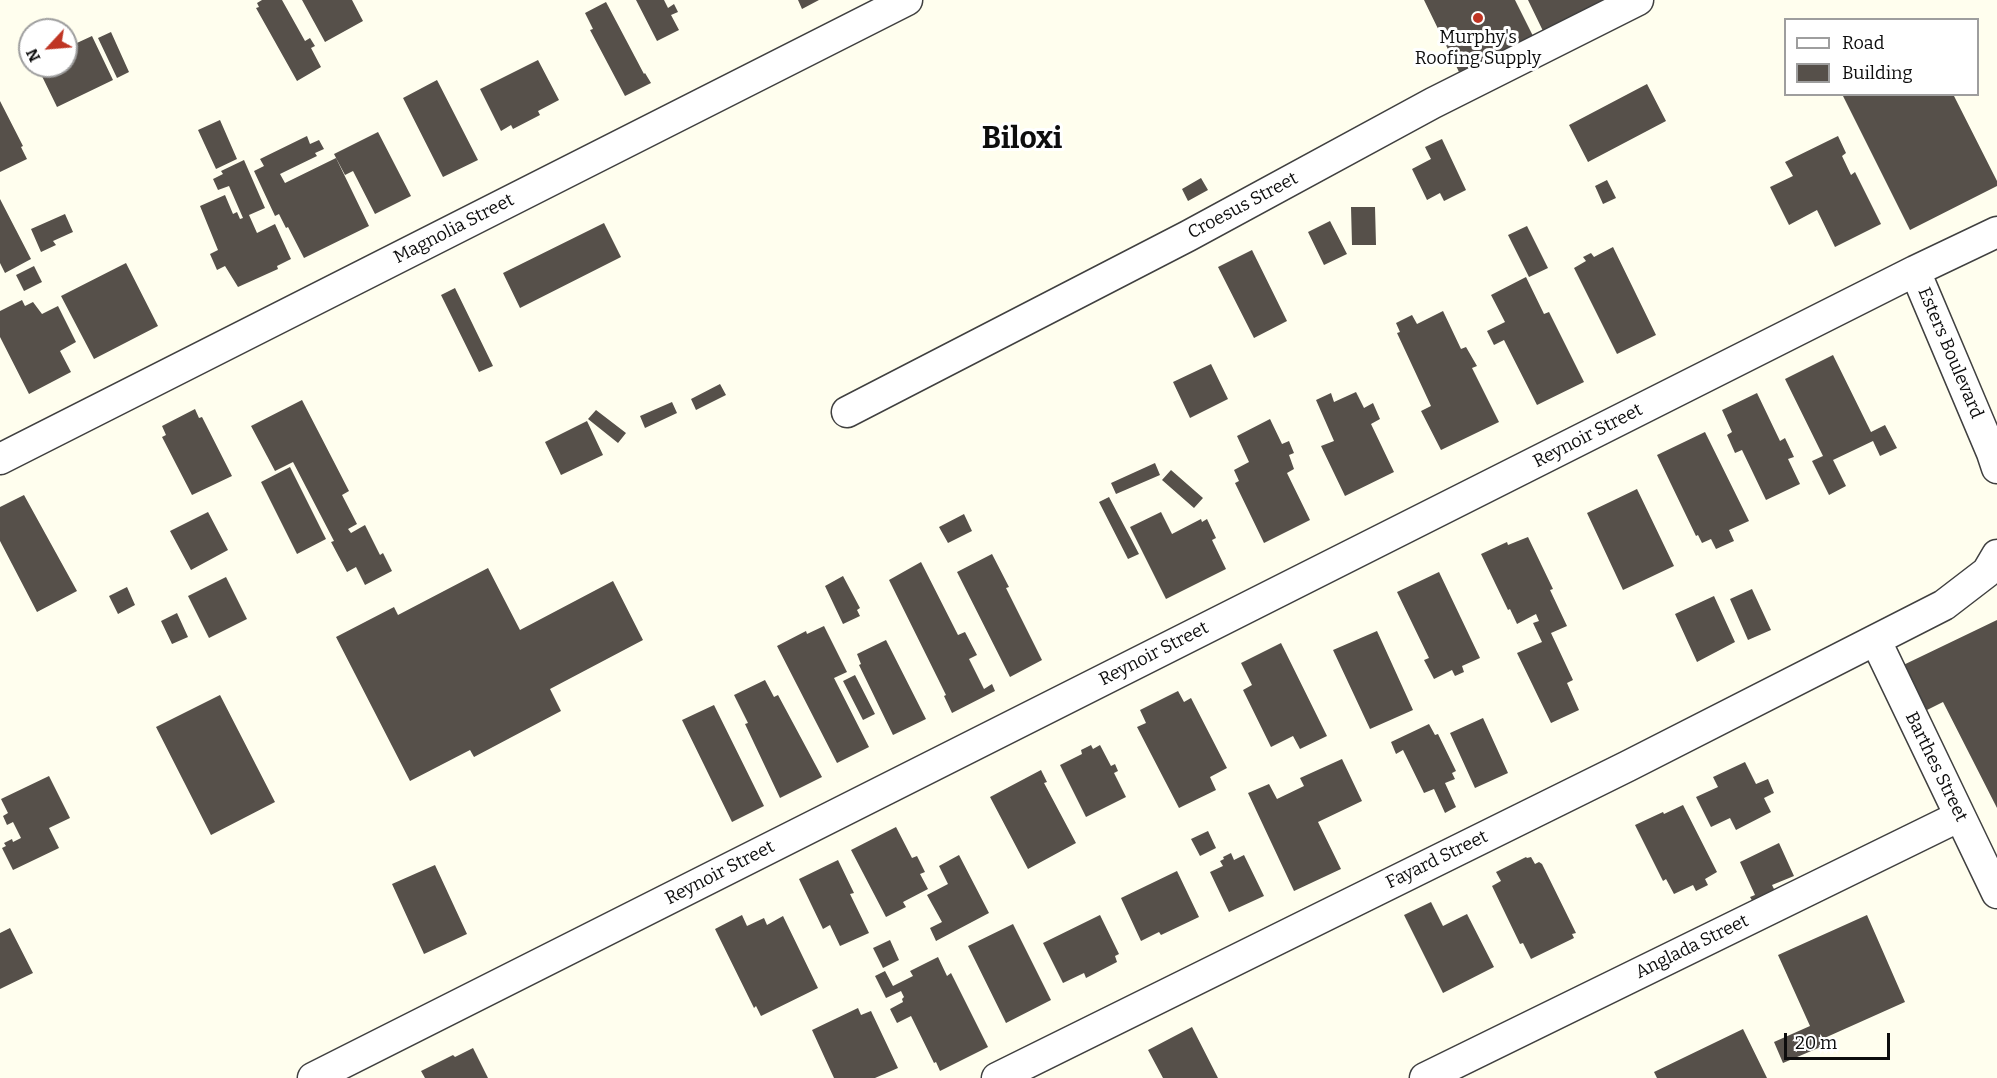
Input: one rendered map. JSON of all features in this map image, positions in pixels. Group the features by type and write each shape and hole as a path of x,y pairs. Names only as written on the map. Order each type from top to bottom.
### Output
{"street":[{"name":"Magnolia Street","path":"0,459 907,0"},
{"name":"Croesus Street","path":"847,412 1188,236 1433,103 1638,0"},
{"name":"Reynoir Street","path":"313,1078 1915,271 1997,232"},
{"name":"Esters Boulevard","path":"1915,271 1997,468"},
{"path":"1876,641 1944,605 1987,572 1997,555"},
{"name":"Barthes Street","path":"1876,641 1997,893"},
{"name":"Fayard Street","path":"998,1078 1876,641"},
{"name":"Anglada Street","path":"1425,1078 1960,816"}],"building":[{"path":"262,0 282,0 305,41 310,38 315,46 311,48 321,67 297,81 256,8 259,7 257,3"},
{"path":"302,0 352,0 363,21 325,42"},
{"path":"636,0 664,0 668,8 674,4 678,12 671,15 679,30 657,41"},
{"path":"798,0 819,0 802,9"},
{"name":"Murphy's Roofing Supply","path":"1424,0 1515,0 1533,36 1459,72"},
{"name":"Murphy's Roofing Supply","path":"1528,0 1607,0 1543,31"},
{"path":"606,2 651,83 625,96 590,30 593,29 585,13"},
{"path":"111,32 129,72 117,78 98,38"},
{"path":"92,36 113,80 57,107 43,78 78,78 78,42"},
{"path":"538,60 559,100 538,111 540,115 513,129 511,125 501,131 480,89"},
{"path":"437,80 478,160 443,177 403,98"},
{"path":"1647,84 1666,121 1588,162 1569,125"},
{"path":"1843,96 1954,96 1997,181 1997,186 1910,230"},
{"path":"0,101 23,146 21,147 27,159 0,172"},
{"path":"220,120 237,159 216,169 198,130"},
{"path":"378,132 411,196 375,214 353,171 345,175 334,154"},
{"path":"307,136 310,144 319,140 324,149 315,153 317,156 280,174 285,183 336,158 369,226 304,258 288,227 286,228 279,214 275,216 254,171 264,166 260,159"},
{"path":"1838,136 1846,153 1842,156 1851,175 1855,172 1881,224 1835,247 1817,210 1789,225 1770,187 1793,176 1785,162"},
{"path":"1442,139 1466,190 1444,201 1440,193 1427,200 1412,169 1431,159 1425,147"},
{"path":"244,160 265,208 249,215 257,233 275,224 291,259 277,266 278,269 238,287 225,266 217,270 210,254 218,250 200,206 225,195 233,214 237,212 240,219 243,218 229,186 218,190 213,179 223,174 221,171"},
{"path":"1201,178 1208,190 1188,201 1182,189"},
{"path":"1607,180 1616,198 1603,204 1595,186"},
{"path":"0,199 31,259 5,273 0,263"},
{"path":"1351,207 1375,207 1376,245 1352,245"},
{"path":"65,214 73,232 53,241 56,245 41,252 31,229"},
{"path":"1330,221 1347,254 1324,265 1308,232"},
{"path":"604,223 621,257 520,308 503,273"},
{"path":"1527,226 1548,268 1529,277 1508,235"},
{"path":"1613,247 1656,335 1617,354 1574,268 1586,261 1583,257 1591,253 1594,257"},
{"path":"1252,250 1287,321 1254,338 1218,267"},
{"path":"126,263 158,326 94,359 61,296"},
{"path":"34,266 42,282 24,291 16,275"},
{"path":"1526,277 1544,314 1549,312 1584,382 1537,405 1504,340 1494,345 1487,331 1505,322 1491,295"},
{"path":"455,288 493,366 479,372 441,295"},
{"path":"22,300 25,306 33,302 42,314 58,306 76,342 60,351 71,372 29,394 0,337 0,311"},
{"path":"1443,311 1461,349 1466,347 1477,366 1472,368 1499,422 1441,450 1421,411 1431,406 1397,333 1400,332 1396,323 1412,315 1417,324"},
{"path":"1833,355 1871,432 1885,425 1897,448 1880,456 1873,441 1833,460 1846,486 1829,495 1812,461 1823,456 1785,379"},
{"path":"1211,364 1228,399 1190,418 1173,382"},
{"path":"720,384 726,395 696,410 691,399"},
{"path":"1356,392 1364,408 1373,403 1380,419 1371,424 1394,472 1345,496 1321,446 1334,441 1316,400 1331,393 1334,402"},
{"path":"1757,393 1780,441 1785,438 1794,457 1788,459 1800,484 1766,500 1742,450 1735,453 1727,435 1732,432 1722,410"},
{"path":"302,400 349,491 342,495 357,524 348,529 351,533 365,525 380,555 383,553 392,571 365,585 356,567 347,572 331,542 334,541 293,462 275,471 251,426"},
{"path":"672,402 677,413 645,428 640,416"},
{"path":"195,409 199,418 202,417 232,476 192,495 162,437 166,435 162,426"},
{"path":"596,410 626,433 618,443 588,419"},
{"path":"1270,419 1282,444 1289,441 1294,453 1289,455 1294,469 1287,473 1310,520 1264,543 1235,483 1239,481 1234,470 1249,462 1237,436"},
{"path":"587,421 603,455 561,475 545,442"},
{"path":"1705,432 1749,521 1729,530 1734,541 1716,549 1711,539 1702,543 1698,535 1696,536 1657,455"},
{"path":"1155,463 1160,475 1116,494 1111,483"},
{"path":"290,467 326,539 297,554 261,482"},
{"path":"1171,470 1203,498 1194,508 1162,480"},
{"path":"1637,489 1674,566 1623,590 1587,513"},
{"path":"24,495 77,591 37,612 0,541 0,507"},
{"path":"1109,497 1139,554 1128,559 1099,502"},
{"path":"208,512 228,550 191,570 170,531"},
{"path":"1161,512 1172,534 1201,519 1202,522 1207,519 1216,538 1212,540 1226,569 1166,599 1130,527"},
{"path":"964,514 972,531 948,543 939,527"},
{"path":"1528,537 1553,589 1550,590 1567,626 1551,633 1573,680 1567,683 1579,710 1551,723 1517,653 1542,642 1533,623 1539,621 1536,614 1517,624 1481,554 1507,542 1508,545"},
{"path":"992,554 1009,587 1006,588 1042,660 1010,677 957,572"},
{"path":"921,562 958,635 965,632 977,655 969,659 984,689 992,684 995,691 952,713 944,696 946,695 889,580"},
{"path":"488,568 520,630 613,581 643,640 550,689 561,711 474,757 470,750 410,781 336,637 394,607 398,615"},
{"path":"1439,572 1480,658 1462,666 1464,672 1455,676 1452,670 1434,679 1424,660 1429,658 1397,592"},
{"path":"843,576 860,608 857,610 860,616 843,624 825,586"},
{"path":"226,577 247,619 209,638 188,596"},
{"path":"127,587 135,605 118,614 109,596"},
{"path":"1752,589 1771,630 1748,640 1730,599"},
{"path":"1714,596 1735,642 1697,662 1675,614"},
{"path":"177,613 188,637 172,644 161,621"},
{"path":"1997,620 1997,808 1943,702 1917,715 1895,669"},
{"path":"824,626 847,672 834,678 869,747 837,763 777,646 806,631 807,634"},
{"path":"1377,631 1413,710 1370,729 1333,650"},
{"path":"886,640 926,719 893,735 859,665 861,664 857,654"},
{"path":"1281,643 1327,736 1300,749 1293,736 1271,747 1243,690 1252,685 1241,663"},
{"path":"855,675 875,714 863,720 843,681"},
{"path":"765,680 774,697 778,695 822,777 780,798 734,695"},
{"path":"1178,691 1184,702 1191,698 1227,768 1210,777 1216,790 1179,808 1137,727 1146,723 1140,710"},
{"path":"220,695 275,802 211,835 156,727"},
{"path":"714,705 764,806 732,822 682,720"},
{"path":"1483,718 1508,773 1475,788 1450,733"},
{"path":"1429,724 1435,735 1438,734 1456,771 1452,773 1455,779 1445,783 1456,807 1445,813 1434,789 1424,793 1403,750 1396,754 1391,742"},
{"path":"1091,745 1093,749 1100,745 1111,766 1115,764 1118,771 1114,773 1126,797 1086,817 1060,765 1082,754 1081,750"},
{"path":"1342,759 1362,801 1318,822 1341,869 1294,891 1248,793 1269,784 1277,799 1304,786 1300,778"},
{"path":"1745,762 1756,784 1768,779 1774,793 1764,798 1771,812 1736,830 1730,818 1711,827 1696,797 1718,787 1713,777"},
{"path":"1041,770 1047,782 1044,783 1076,843 1028,869 990,797"},
{"path":"49,776 70,818 49,828 59,848 13,870 2,848 6,846 4,843 21,838 13,822 7,825 3,816 8,813 1,799"},
{"path":"1683,805 1717,872 1705,879 1708,885 1696,891 1693,885 1674,894 1666,879 1663,881 1635,825"},
{"path":"896,827 912,858 917,856 925,872 920,874 928,889 903,902 906,907 886,917 851,850"},
{"path":"1208,831 1216,848 1200,856 1191,839"},
{"path":"1779,843 1794,876 1772,885 1776,893 1754,904 1750,897 1755,895 1740,862"},
{"path":"1231,853 1234,860 1244,855 1264,896 1229,912 1210,872 1223,866 1220,861"},
{"path":"959,855 989,913 936,941 930,928 942,922 927,895 948,884 939,866"},
{"path":"1526,857 1531,857 1535,864 1539,862 1542,864 1576,933 1572,934 1574,938 1531,959 1523,943 1520,944 1492,886 1501,881 1496,872"},
{"path":"838,860 854,893 850,894 869,933 840,946 830,925 823,929 799,879"},
{"path":"435,865 467,934 424,954 392,884"},
{"path":"1177,871 1199,917 1161,935 1159,932 1141,941 1121,898"},
{"path":"1431,902 1443,926 1467,914 1494,967 1443,993 1404,915"},
{"path":"742,915 747,926 764,918 767,925 783,916 818,988 761,1016 756,1006 754,1008 715,929"},
{"path":"1100,915 1119,954 1115,956 1117,962 1086,978 1084,973 1063,983 1043,943"},
{"path":"1867,915 1905,1002 1820,1040 1823,1046 1783,1063 1774,1042 1810,1026 1778,955"},
{"path":"1013,924 1051,1000 1006,1023 968,946"},
{"path":"10,928 33,973 0,989 0,933"},
{"path":"890,940 899,960 883,968 873,948"},
{"path":"938,957 947,976 951,973 988,1047 940,1071 911,1016 897,1023 890,1009 903,1002 904,997 901,991 886,998 875,976 885,971 893,986 913,976 910,971"},
{"path":"858,1008 861,1015 871,1011 898,1068 875,1078 834,1078 812,1030"},
{"path":"1192,1027 1218,1078 1163,1078 1148,1050"},
{"path":"1743,1029 1767,1078 1657,1078 1654,1072"},
{"path":"473,1048 488,1078 425,1078 421,1071 453,1055 455,1057"}],"place":[{"name":"Murphy's Roofing Supply","path":"1478,18"}],"district":[{"name":"Biloxi","path":"1022,140"}]}
